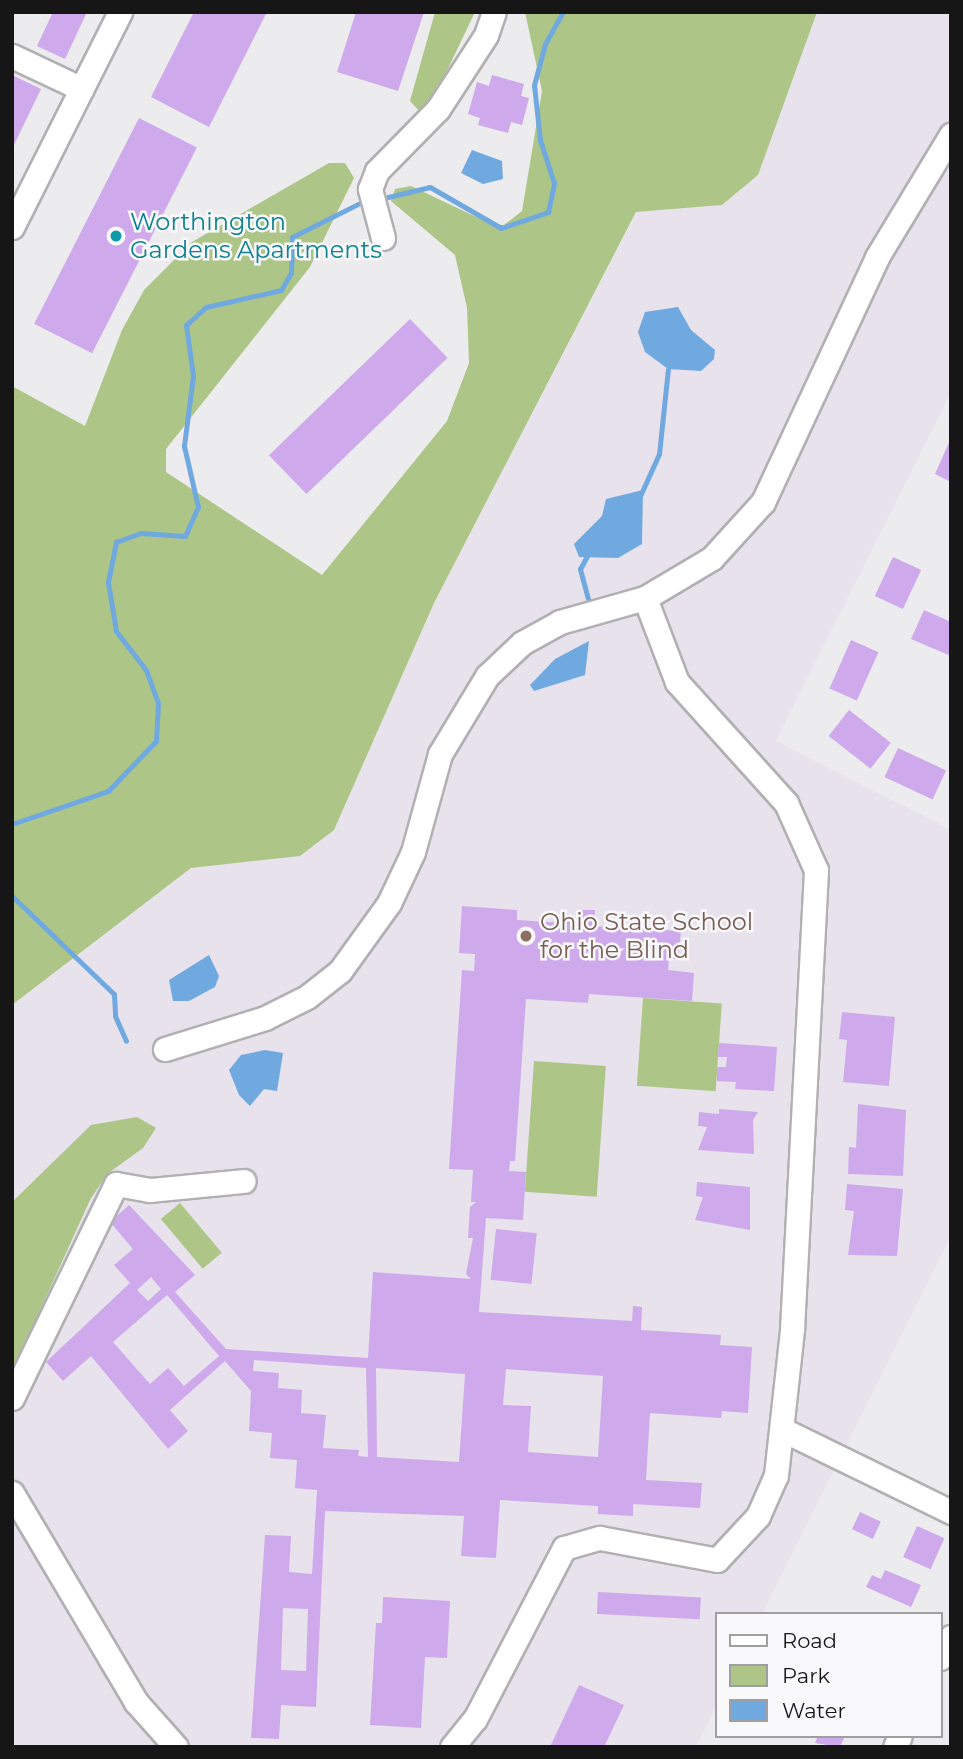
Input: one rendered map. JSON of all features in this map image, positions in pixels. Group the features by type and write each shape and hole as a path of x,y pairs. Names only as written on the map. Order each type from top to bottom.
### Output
{"street":[{"path":"12,227 120,12"},
{"path":"383,238 370,189 377,172 438,109 486,35 494,12"},
{"path":"12,56 82,89"},
{"path":"165,1049 265,1018 307,998 340,971 389,903 413,852 440,754 487,676 522,643 560,622 645,598 712,558 763,502 877,257 951,135"},
{"path":"452,1747 475,1719 564,1548 600,1538 717,1560 747,1531 765,1503 783,1430 818,897 816,870 786,803 677,682 645,598"},
{"path":"12,1398 116,1184 150,1189 244,1181"},
{"path":"783,1430 951,1512"},
{"path":"12,1493 136,1702 176,1747"},
{"path":"942,1654 951,1637"}],"shaded area":[{"name":"Ohio State School for the Blind","path":"817,12 951,12 951,392 776,741 951,830 951,1236 763,1612 715,1612 715,1708 696,1747 12,1747 12,1372 90,1200 107,1174 143,1148 91,1125 12,1202 12,1005 191,868 300,856 334,830 434,603 637,212 722,205 758,175"}],"green space":[{"path":"435,12 475,12 433,100 420,112 410,101"},
{"path":"525,12 817,12 758,175 722,205 636,212 434,603 334,830 300,856 191,868 12,1005 12,386 85,426 122,330 144,290 192,242 329,163 345,163 354,178 310,267 166,449 166,472 322,575 447,421 469,363 467,308 455,255 391,201 395,189 411,186 491,224 504,225 522,211 542,91"},
{"path":"643,998 722,1004 716,1091 637,1086"},
{"path":"534,1061 606,1066 597,1197 525,1192"},
{"path":"137,1117 156,1128 143,1148 107,1174 90,1200 12,1372 12,1202 91,1125"},
{"path":"180,1203 222,1253 203,1269 161,1219"}],"water":[{"path":"472,150 502,161 503,179 483,184 461,173"},
{"path":"678,307 691,330 715,350 714,359 701,371 668,369 645,352 638,332 645,312"},
{"path":"643,490 642,544 618,558 579,557 574,544 602,516 606,499"},
{"path":"589,641 585,675 534,691 530,685 555,659"},
{"path":"209,955 219,976 215,987 189,1001 173,1001 169,980"},
{"path":"265,1050 283,1053 277,1091 264,1089 250,1106 239,1095 229,1070 241,1055"}],"building":[{"path":"53,12 87,12 65,59 37,46"},
{"path":"194,12 267,12 209,127 151,97"},
{"path":"356,12 424,12 398,91 337,72"},
{"path":"12,75 41,89 12,149"},
{"path":"492,75 524,84 521,96 529,98 522,125 511,122 508,133 478,125 480,118 468,114 477,82 489,86"},
{"name":"Worthington Gardens Apartments","path":"139,118 197,148 92,353 34,324"},
{"name":"Worthington Gardens Apartments","path":"410,319 448,358 307,494 269,455"},
{"path":"951,438 951,482 935,474"},
{"path":"893,557 921,570 903,609 875,596"},
{"path":"924,610 951,622 951,656 911,639"},
{"path":"851,640 878,652 857,701 829,688"},
{"path":"849,710 891,743 870,769 829,736"},
{"path":"898,748 946,770 933,799 884,777"},
{"name":"Ohio State School for the Blind","path":"462,906 517,910 517,920 565,923 581,916 581,910 595,910 594,926 681,931 678,959 669,959 668,970 694,973 692,1001 589,994 588,1003 526,999 515,1161 510,1161 509,1171 526,1172 523,1220 486,1218 479,1312 632,1321 633,1306 642,1307 641,1330 721,1335 720,1345 752,1347 748,1413 722,1411 721,1418 650,1413 646,1480 702,1483 700,1508 633,1504 633,1516 598,1514 598,1506 500,1500 496,1558 461,1556 464,1516 325,1511 316,1707 281,1705 279,1739 251,1738 265,1535 291,1536 289,1572 312,1574 317,1490 295,1488 297,1460 270,1458 272,1433 249,1431 251,1391 225,1361 170,1410 188,1431 168,1449 91,1356 63,1381 46,1362 130,1283 114,1265 133,1249 110,1222 129,1205 195,1275 175,1292 226,1349 368,1358 373,1272 471,1279 466,1274 473,1238 468,1238 470,1207 476,1202 471,1202 473,1170 449,1169 462,970 474,971 475,954 459,953","holes":["151,1277 161,1289 148,1301 137,1290","167,1295 219,1356 184,1386 168,1368 150,1384 113,1342","254,1360 366,1368 368,1457 358,1456 359,1450 323,1448 326,1415 301,1413 302,1390 278,1388 279,1373 253,1371","376,1368 465,1374 459,1462 377,1457","506,1369 603,1376 598,1457 528,1452 531,1406 503,1405","283,1608 308,1609 306,1671 281,1670"]},
{"path":"842,1012 895,1017 889,1086 843,1082 847,1040 839,1039"},
{"path":"719,1043 777,1047 774,1091 735,1089 736,1082 717,1081 717,1067 726,1067 727,1057 718,1057"},
{"path":"858,1104 906,1110 903,1176 848,1174 849,1147 856,1148"},
{"path":"719,1109 758,1112 753,1120 754,1154 698,1150 707,1127 698,1126 699,1112 719,1114"},
{"path":"697,1182 750,1187 750,1230 695,1220 703,1197 696,1196"},
{"path":"847,1184 903,1189 897,1256 848,1255 854,1211 845,1210"},
{"path":"496,1229 537,1233 531,1284 491,1280"},
{"path":"860,1512 881,1522 873,1539 852,1529"},
{"path":"917,1526 944,1538 931,1569 903,1557"},
{"path":"885,1570 921,1585 911,1607 866,1587 872,1575 881,1579"},
{"path":"598,1592 701,1597 700,1619 597,1614"},
{"path":"383,1597 450,1601 447,1658 425,1657 421,1728 370,1725 376,1623 382,1623"},
{"path":"579,1685 624,1705 604,1747 550,1747"},
{"path":"817,1738 844,1738 840,1747 815,1743"}],"waterway":[{"path":"388,197 430,187 501,228 548,212 554,183 540,140 534,85 545,44 563,12"},
{"path":"12,824 108,791 156,741 158,703 146,670 116,631 108,582 116,542 141,533 185,536 198,507 184,446 193,376 186,325 206,307 281,290 291,273 292,237 358,204"},
{"path":"640,496 659,454 668,369"},
{"path":"588,554 580,569 589,602"},
{"path":"12,896 114,994 115,1016 126,1041"}],"place":[{"name":"Worthington Gardens Apartments","path":"116,236"},
{"name":"Ohio State School for the Blind","path":"526,936"}]}
